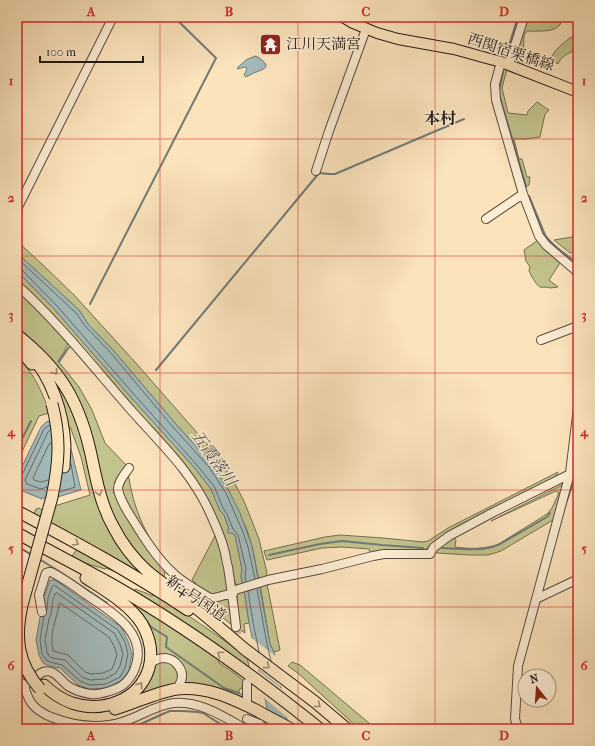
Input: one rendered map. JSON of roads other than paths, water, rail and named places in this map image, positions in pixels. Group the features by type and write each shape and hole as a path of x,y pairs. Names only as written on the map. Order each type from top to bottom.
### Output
{"highway":[{"path":"17,337 44,373 50,385 54,403 58,445 58,465 52,497 22,605 20,614 18,634 19,650 23,663 33,682 72,703 94,707 111,705 127,697 143,682 150,664 151,652 142,624 127,607 115,597 82,576 17,539"},
{"path":"17,337 31,346 50,365 61,380 76,406 86,436 102,502 109,519 131,554 148,571 192,604 247,650"},
{"path":"17,346 33,366 54,403"},
{"name":"新4号国道","path":"17,510 153,587 247,650 315,702 347,729"},
{"path":"17,533 113,585 198,638 249,680 292,707 320,729"},
{"path":"42,687 49,698 69,709 101,712 113,710 163,692 199,689 238,702 247,720 292,729"}],"main road":[{"name":"西関宿栗橋線","path":"343,17 366,29 398,39 454,49 505,63 578,92"}],"street":[{"path":"17,209 113,17"},
{"path":"524,17 496,84 496,100 523,194 539,236 546,245 578,274"},
{"path":"316,171 366,29"},
{"path":"486,219 523,194"},
{"path":"17,285 54,322 174,457 200,492 224,549 235,591 236,627"},
{"path":"541,340 578,326"},
{"path":"518,729 515,719 518,666 536,599 574,472 578,407"},
{"path":"129,468 120,482 118,490 130,516 147,543 162,562 173,573 210,598 214,598 264,581 322,569 373,556 384,554 430,554 434,548 449,536 574,472"},
{"path":"17,552 26,557 17,590"},
{"path":"42,612 39,595 46,573 52,572 114,613 124,622 130,629 134,638 138,655 137,664 129,678 122,685 102,693 92,694 69,687 54,673 49,672 43,672 19,684 33,705 44,714 56,719 85,726 110,725 132,719 153,708 174,703 201,706 213,711 260,724 261,729"},
{"path":"536,599 578,578"},
{"path":"150,664 154,660 165,658 170,659 178,665 182,678 176,690"},
{"path":"247,702 249,680"}],"water":[{"path":"255,56 262,60 266,66 265,68 246,77 244,75 247,68 237,68 246,60"},
{"path":"17,253 79,310 88,324 113,350 212,464 229,491 240,513 252,546 270,644 274,652 288,724 268,713 249,623 241,577 242,569 235,535 228,533 227,530 229,529 224,515 220,511 211,489 193,466 55,310 17,271"},
{"path":"59,418 71,449 81,490 54,498 50,495 42,499 20,490 17,483 17,477 41,427 46,422"},
{"path":"50,580 55,580 121,627 128,641 132,654 129,670 122,680 107,688 89,689 78,685 60,668 43,663 39,655 36,640 41,612 43,612 44,597"}],"waterway":[{"path":"90,304 216,58 174,17"},
{"path":"507,52 518,17"},
{"path":"499,90 503,72"},
{"path":"499,94 526,186"},
{"path":"156,370 319,173 335,174 464,119"},
{"path":"529,196 545,235 556,247 578,264"},
{"path":"59,362 69,347"},
{"path":"17,449 31,421"},
{"path":"577,447 577,464"},
{"path":"564,509 574,480"},
{"path":"442,548 471,549 493,547 547,517 550,513"},
{"path":"269,555 342,541 423,548"},
{"path":"17,546 32,555"},
{"path":"39,559 107,603"},
{"path":"137,610 142,614 151,627 167,637 166,647 224,688 239,693"},
{"path":"124,729 143,723 170,711 203,713 228,729"}],"tunnel":[{"path":"236,627 245,673"}],"place":[{"name":"江川天満宮","path":"270,44"}],"district":[{"name":"本村","path":"440,118"}],"water label":[{"name":"五霞落川","path":"214,458"}]}
